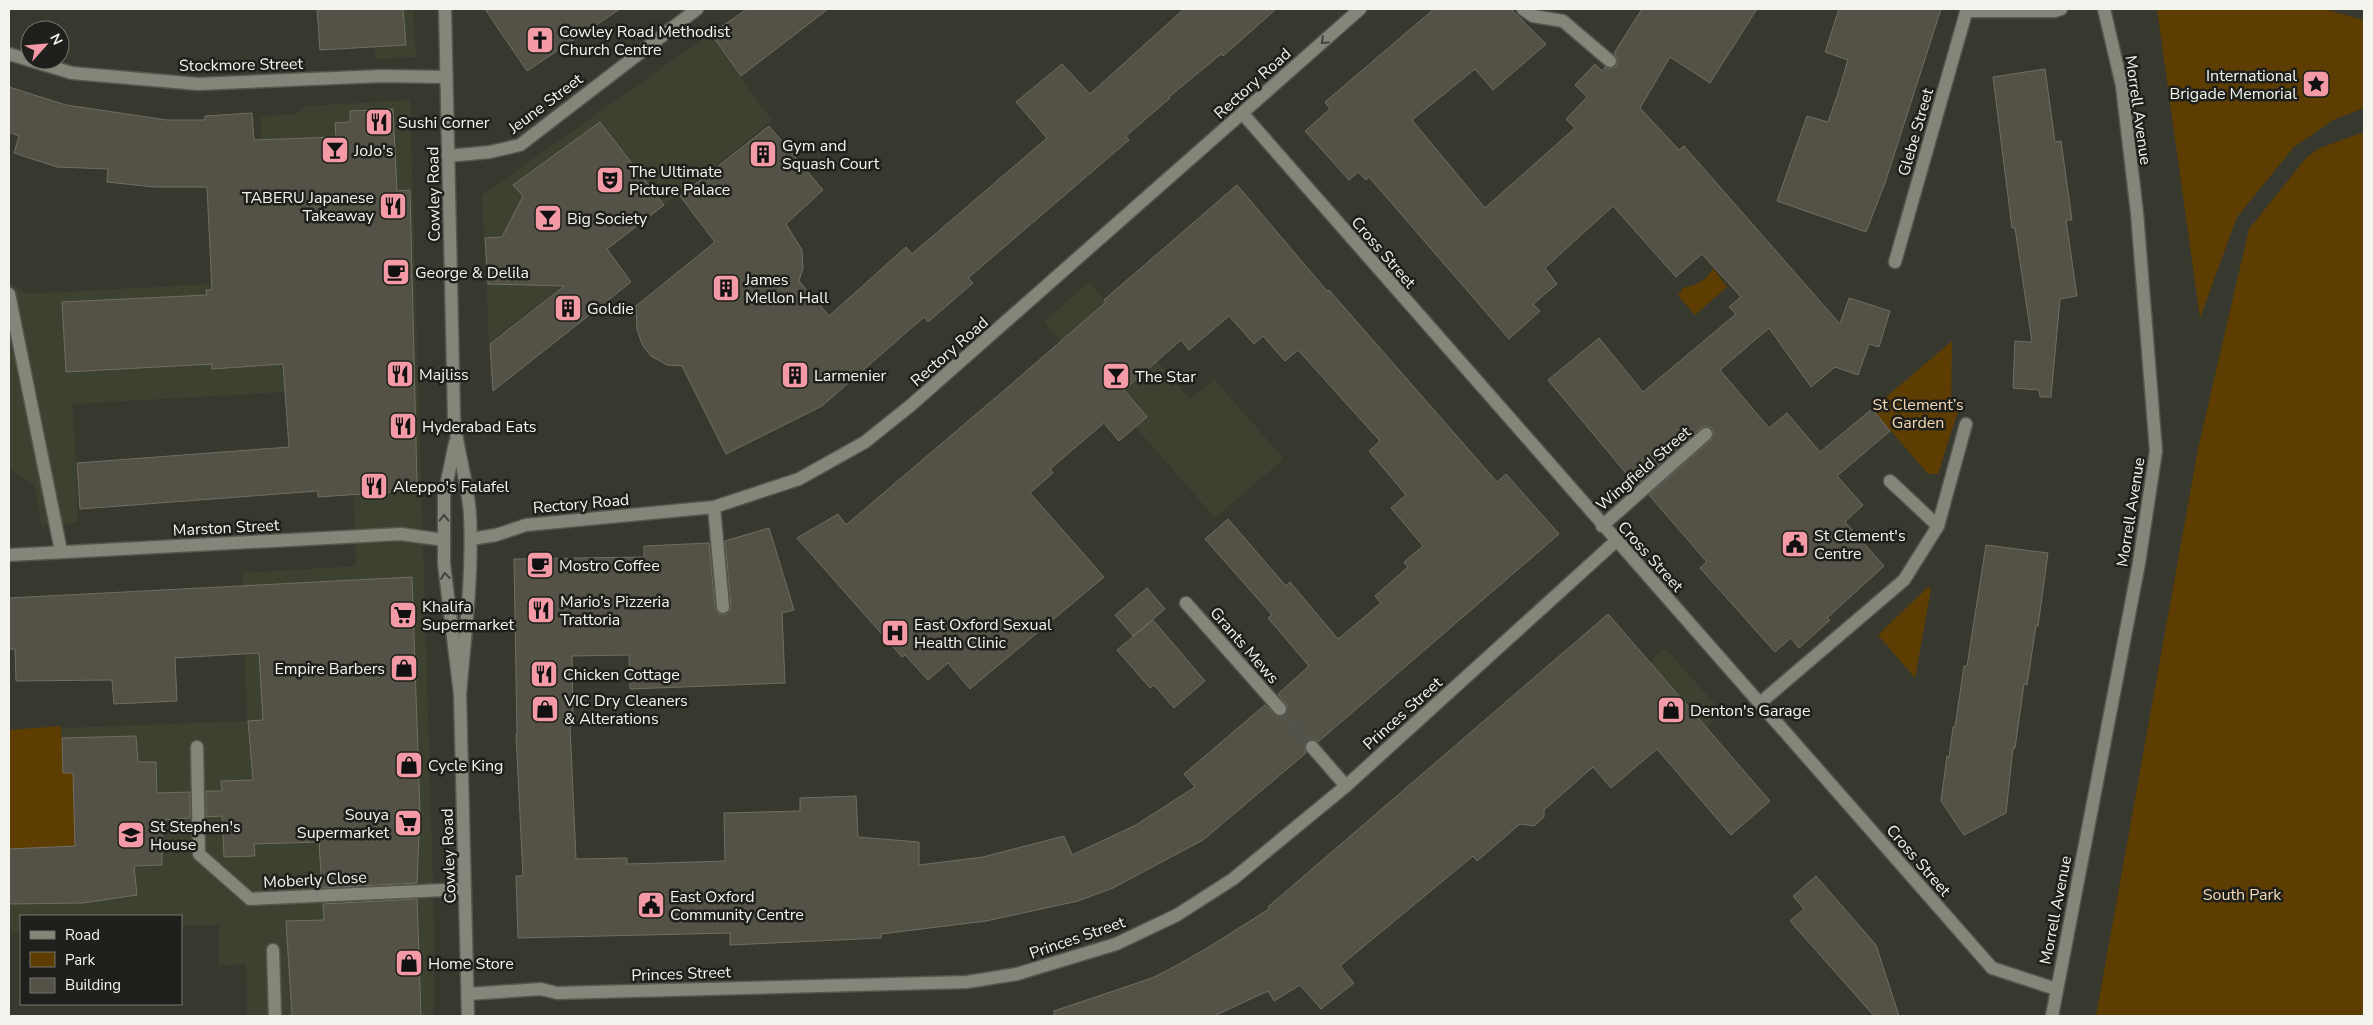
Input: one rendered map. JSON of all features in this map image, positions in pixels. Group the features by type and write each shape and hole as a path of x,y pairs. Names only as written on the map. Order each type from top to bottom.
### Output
{"street":[{"name":"Cowley Road","path":"445,9 456,439 468,492 472,561 460,694"},
{"name":"Jeune Street","path":"448,156 490,152 520,145 697,9"},
{"name":"Rectory Road","path":"470,539 496,535 526,524 714,507 799,478 865,442 910,406 1360,9"},
{"path":"1523,9 1532,16 1563,21 1610,61"},
{"name":"Glebe Street","path":"1895,262 1966,10 2055,11 2061,9"},
{"name":"Morrell Avenue","path":"2052,1016 2139,563 2156,451 2137,213 2122,86 2104,9"},
{"name":"Stockmore Street","path":"9,54 72,73 198,84 382,76 446,77"},
{"name":"Cross Street","path":"1243,114 1602,526 1992,968 2056,989"},
{"path":"9,294 60,551"},
{"path":"1760,703 1904,580 1938,526 1966,424"},
{"name":"Wingfield Street","path":"1602,526 1706,434"},
{"name":"Cowley Road","path":"456,439 444,496 444,564 460,694 468,1016"},
{"path":"1890,480 1938,526"},
{"path":"714,507 723,607"},
{"name":"Marston Street","path":"9,555 401,534 444,540"},
{"name":"Princes Street","path":"468,994 542,989 557,993 967,982 1017,974 1116,944 1176,915 1233,879 1346,786 1616,541"},
{"name":"Grants Mews","path":"1186,603 1280,709"},
{"name":"Moberly Close","path":"197,747 199,854 250,899 465,889"},
{"path":"1312,747 1346,786"},
{"path":"273,950 275,1016"}],"shaded area":[{"path":"370,9 413,9 416,57 376,59"},
{"path":"710,34 772,121 489,343 482,195"},
{"path":"410,100 434,916 434,1016 247,1016 246,964 219,966 219,925 182,926 182,915 20,915 20,933 9,933 9,730 247,721 242,573 356,566 350,407 285,392 73,404 78,522 41,527 35,486 9,468 9,282 27,294 210,284 210,255 338,249 267,221 260,116 296,114 306,106"},
{"path":"1089,282 1190,399 1214,379 1284,459 1215,518 1044,322"},
{"path":"1665,648 1723,713 1684,747 1627,682"}],"green space":[{"path":"2157,9 2324,9 2364,20 2364,108 2333,120 2294,147 2237,217 2200,318"},
{"name":"South Park","path":"2364,132 2364,1016 2096,1016 2198,449 2249,229 2307,157 2320,148"},
{"path":"1713,268 1727,287 1695,315 1678,295 1683,288 1697,284 1704,279"},
{"name":"St Clement’s Garden","path":"1952,341 1951,409 1958,411 1938,474 1928,474 1872,409"},
{"path":"1928,587 1931,589 1915,678 1878,635"},
{"path":"61,726 63,773 74,773 81,846 9,849 9,730"}],"building":[{"path":"317,9 403,9 406,45 320,50"},
{"name":"Cowley Road Methodist Church Centre","path":"485,9 620,9 527,71"},
{"path":"747,9 828,9 741,76 711,34"},
{"path":"1184,9 1276,9 1223,56 1221,54 1169,97 1126,136 1129,140 968,278 973,283 928,322 924,317 822,406 726,454 682,366 667,365 651,356 643,346 637,330 636,306 715,242 680,196 769,126 823,190 786,224 802,250 803,268 799,281 829,316 906,247 912,254 1047,138 1016,102 1062,64 1090,94"},
{"path":"1434,9 1511,9 1546,44 1493,90 1475,69 1412,120 1485,208 1575,128 1566,119 1587,97 1575,85 1595,64 1602,71 1605,67 1609,69 1616,67 1618,59 1614,53 1642,9 1757,9 1710,83 1670,57 1640,108 1679,150 1684,146 1840,324 1849,298 1890,311 1879,347 1869,344 1858,375 1835,367 1811,387 1769,328 1720,370 1769,428 1787,413 1820,452 1872,409 1890,431 1837,476 1863,505 1845,522 1884,566 1827,618 1830,620 1799,648 1791,638 1775,652 1700,568 1707,562 1649,495 1711,440 1714,433 1712,428 1705,426 1701,428 1639,483 1633,476 1631,479 1548,380 1599,338 1643,392 1736,314 1729,307 1741,297 1702,254 1676,277 1613,206 1545,268 1557,284 1533,304 1540,311 1509,339 1369,177 1366,180 1358,172 1349,180 1305,131 1330,109 1325,102"},
{"path":"1839,9 1941,9 1885,183 1866,232 1777,201 1807,116 1828,122 1838,93 1848,60 1825,52"},
{"path":"2045,69 2055,142 2061,141 2072,220 2066,220 2077,296 2060,299 2051,397 2040,397 2039,390 2013,388 2015,341 2032,342 2015,228 2012,228 1993,77"},
{"path":"9,87 66,105 167,120 205,120 205,116 252,113 254,140 336,137 335,123 350,122 350,111 393,109 397,191 410,190 417,484 407,491 318,497 318,491 80,509 77,463 289,447 283,364 212,369 212,364 66,372 62,302 207,295 206,290 212,290 207,187 154,187 107,182 108,169 57,167 14,153 19,136 9,132"},
{"path":"600,122 664,205 607,249 631,282 493,391 490,344 564,286 488,284 485,238 502,237 523,196 513,185"},
{"path":"1237,185 1327,291 1329,290 1497,482 1506,474 1559,534 1318,742 1314,739 1307,741 1304,745 1306,753 1203,840 1113,888 1078,901 986,921 881,934 881,938 730,945 730,933 518,938 516,876 523,876 516,734 514,559 644,557 644,546 709,543 715,608 719,614 724,615 730,611 731,606 725,541 769,528 794,610 782,613 785,683 630,689 629,655 572,656 573,726 570,726 576,859 627,858 627,864 725,861 724,813 800,811 800,798 856,796 858,837 919,842 919,865 983,857 1064,836 1072,855 1136,825 1195,787 1184,774 1265,705 1277,716 1286,715 1288,707 1278,694 1309,666 1268,618 1272,615 1205,539 1228,519 1286,586 1290,582 1338,639 1381,603 1375,596 1408,567 1404,562 1423,546 1391,508 1406,495 1369,451 1380,441 1298,350 1285,361 1263,336 1254,344 1229,316 1189,350 1181,340 1124,390 1147,417 1119,441 1104,423 1050,469 1053,473 1030,493 1104,577 970,689 948,663 928,680 905,655 902,657 797,538 838,514 846,525 1106,302 1104,300"},
{"path":"1986,545 2048,553 2038,626 2036,626 2027,685 2024,684 2015,748 2013,748 2006,813 1964,835 1941,801 1947,756 1949,757 1953,727 1955,727 1964,666 1967,666"},
{"path":"412,577 420,811 417,883 322,888 319,842 254,844 255,856 224,857 222,816 206,817 206,791 222,791 221,781 253,780 248,721 263,720 259,653 175,658 177,701 114,704 112,680 16,681 15,649 9,649 9,598"},
{"path":"1147,588 1165,609 1133,636 1115,615"},
{"path":"1608,614 1770,801 1731,835 1657,749 1611,788 1593,767 1544,810 1544,817 1534,826 1520,824 1477,861 1473,856 1340,966 1354,983 1321,1009 1300,985 1274,1001 1268,991 1214,1016 1054,1016 1054,1011 1152,978 1209,947 1269,909 1268,907"},
{"path":"1153,620 1205,681 1174,708 1154,685 1150,688 1117,650"},
{"path":"136,736 138,762 156,762 157,793 190,792 190,818 162,820 162,865 134,866 137,895 83,903 9,904 9,849 75,846 73,773 63,773 62,738"},
{"path":"1816,876 1876,945 1899,1016 1874,1016 1790,921 1804,909 1793,896"},
{"path":"417,899 421,1016 292,1016 286,921 324,920 323,904"}],"tunnel":[{"path":"1280,709 1312,747"}],"place":[{"name":"Cowley Road Methodist Church Centre","path":"540,40"},
{"name":"International Brigade Memorial","path":"2316,84"},
{"name":"Sushi Corner","path":"379,122"},
{"name":"JoJo's","path":"335,150"},
{"name":"Gym and Squash Court","path":"763,154"},
{"name":"The Ultimate Picture Palace","path":"610,180"},
{"name":"TABERU Japanese Takeaway","path":"393,206"},
{"name":"Big Society","path":"548,218"},
{"name":"George & Delila","path":"396,272"},
{"name":"James Mellon Hall","path":"726,288"},
{"name":"Goldie","path":"568,308"},
{"name":"Majliss","path":"400,374"},
{"name":"Larmenier","path":"795,375"},
{"name":"The Star","path":"1116,376"},
{"name":"Hyderabad Eats","path":"403,426"},
{"name":"Aleppo's Falafel","path":"374,486"},
{"name":"St Clement's Centre","path":"1795,544"},
{"name":"Mostro Coffee","path":"540,565"},
{"name":"Mario’s Pizzeria Trattoria","path":"541,610"},
{"name":"Khalifa Supermarket","path":"403,615"},
{"name":"East Oxford Sexual Health Clinic","path":"895,633"},
{"name":"Empire Barbers","path":"404,668"},
{"name":"Chicken Cottage","path":"544,674"},
{"name":"VIC Dry Cleaners & Alterations","path":"545,709"},
{"name":"Denton's Garage","path":"1671,710"},
{"name":"Cycle King","path":"409,765"},
{"name":"Souya Supermarket","path":"408,823"},
{"name":"St Stephen's House","path":"131,835"},
{"name":"East Oxford Community Centre","path":"651,905"},
{"name":"Home Store","path":"409,963"}]}
